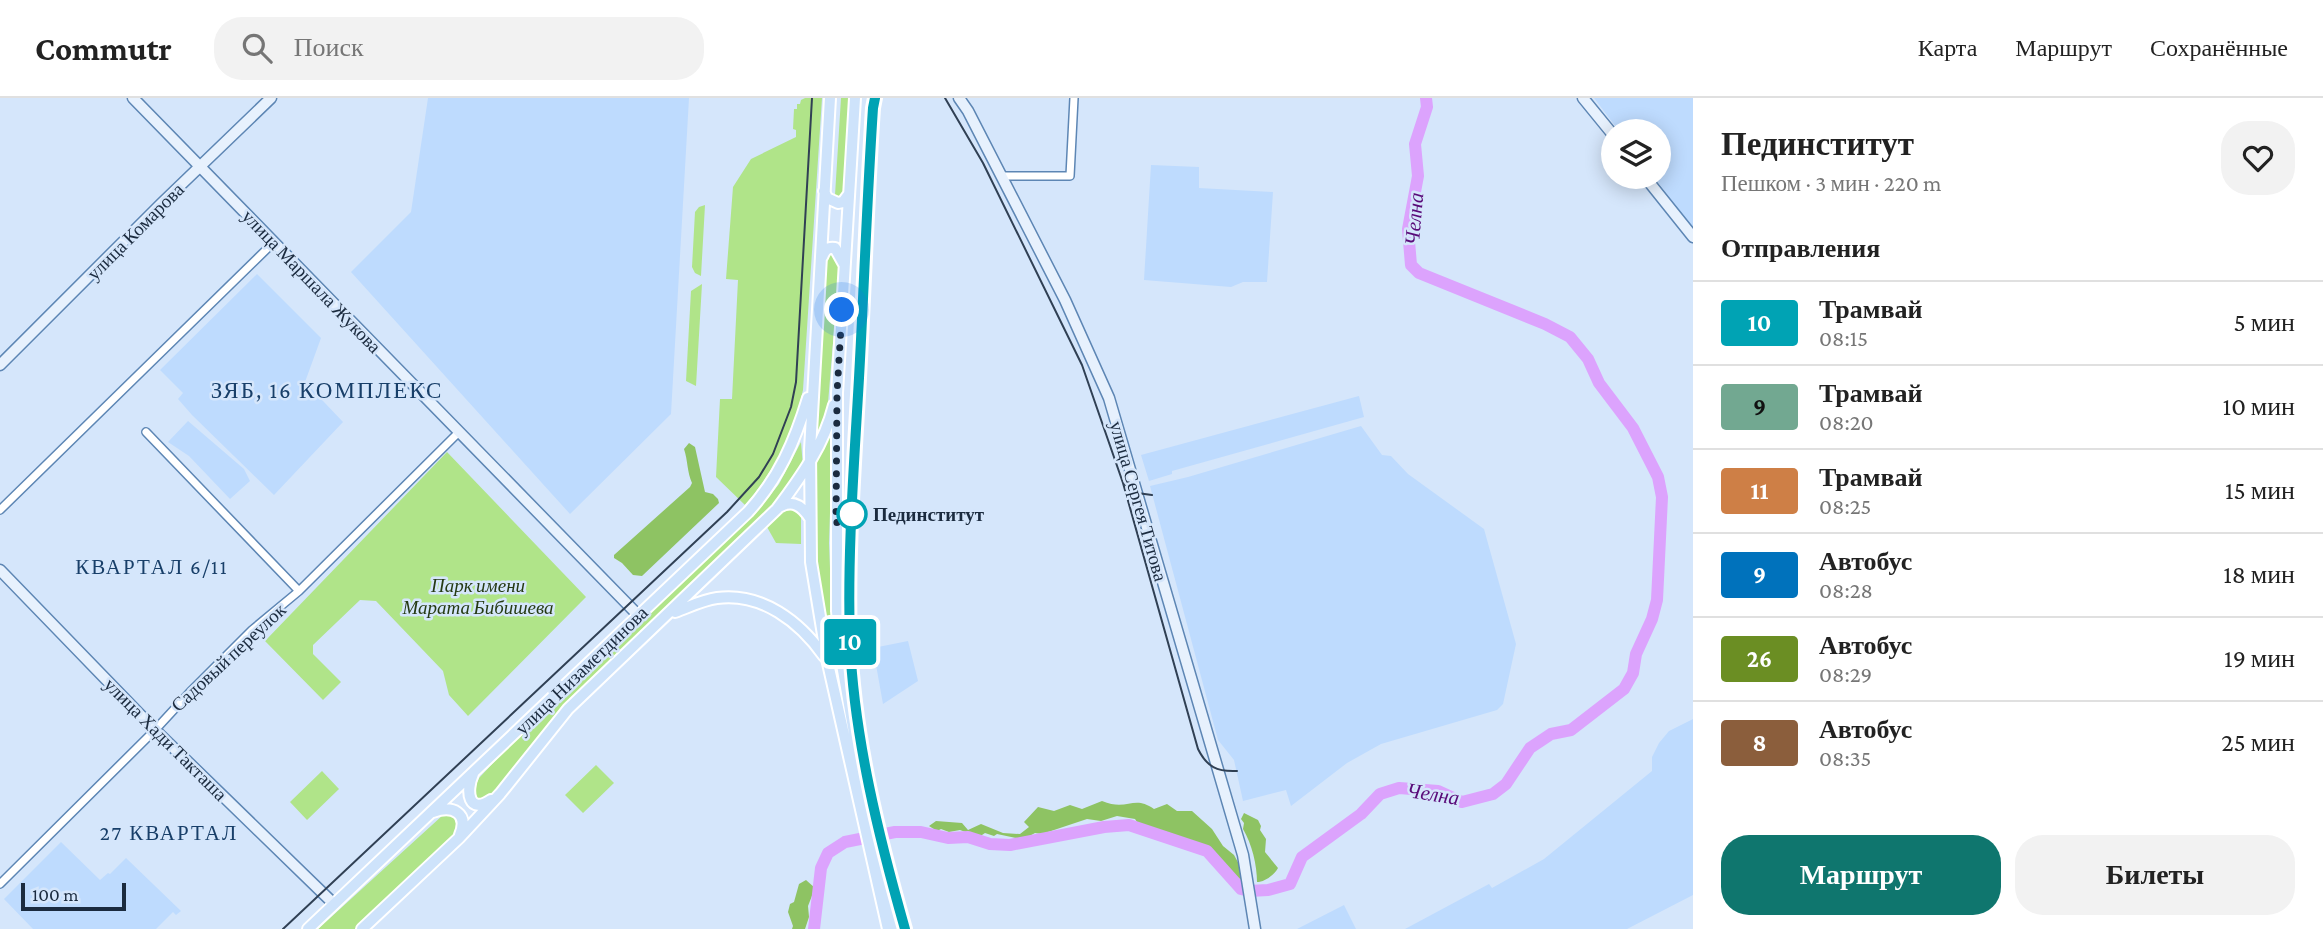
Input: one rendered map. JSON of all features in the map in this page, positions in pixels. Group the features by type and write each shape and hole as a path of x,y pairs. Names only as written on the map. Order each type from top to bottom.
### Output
{"main road":[{"name":"улица Маршала Жукова","path":"133,98 638,615"},
{"name":"улица Комарова","path":"0,365 271,98"},
{"path":"830,98 813,382 810,461 811,562 827,659 882,886 897,929"},
{"name":"улица Сергея Титова","path":"959,98 1079,327 1109,398 1243,855 1255,929"},
{"path":"1583,98 1601,120"},
{"path":"856,102 837,393 837,611 863,808"},
{"path":"1655,189 1693,237"},
{"path":"824,191 827,198 838,204 850,193"},
{"path":"820,263 825,250 830,247 835,248 845,266"},
{"name":"улица Низаметдинова","path":"308,929 762,497 787,457 800,426 813,382"},
{"name":"улица Низаметдинова","path":"362,929 459,838 500,794 568,709 776,509 810,461 825,431 837,393"},
{"path":"776,509 784,504 794,504 805,510 810,518"},
{"name":"улица Хади Такташа","path":"0,570 155,730 334,904"},
{"path":"669,614 717,598 746,599 783,614 810,637 827,659"},
{"path":"474,772 468,785 471,800 477,804 485,804 500,794"},
{"path":"432,812 444,808 457,813 462,819 463,827 459,838"},
{"path":"882,886 888,929"}],"street":[{"path":"1001,176 1070,176 1074,98"},
{"path":"0,510 274,242"},
{"path":"146,432 299,591"},
{"name":"Садовый переулок","path":"0,884 155,730 168,713 253,630 299,591 459,432"},
{"path":"374,929 377,915"}],"shaded area":[{"path":"428,98 689,98 671,414 570,514 351,272 411,212"},
{"path":"1594,98 1693,98 1693,228 1663,189 1671,189 1671,119 1610,119"},
{"path":"1151,165 1199,167 1199,188 1273,192 1267,282 1243,282 1231,287 1144,280"},
{"path":"257,274 321,338 305,382 343,422 274,495 192,415 178,399 183,393 160,370"},
{"path":"1359,396 1364,417 1172,471 1172,474 1149,481 1141,455"},
{"path":"188,421 244,469 250,481 230,499 189,456 168,442"},
{"path":"1361,426 1382,455 1391,456 1408,474 1484,529 1516,644 1503,704 1497,710 1381,744 1347,763 1291,806 1286,790 1243,801 1234,760 1218,740 1150,486"},
{"path":"908,641 918,681 883,704 873,648"},
{"path":"1693,719 1693,895 1627,929 1405,929 1489,884 1492,888 1544,859 1652,771 1652,757 1659,743 1669,731"},
{"path":"61,842 100,880 126,858 181,911 176,915 173,912 156,929 33,929 4,899"},
{"path":"1344,905 1356,929 1297,929"}],"green space":[{"path":"805,98 822,98 803,390 782,451 745,505 716,477 720,399 732,399 738,280 726,279 733,187 751,159 796,137 796,130 793,129 794,109 797,109 797,104"},
{"path":"841,98 849,98 844,196 839,198 835,195"},
{"path":"705,205 701,276 695,273 692,267 695,212"},
{"path":"829,254 840,259 828,403 816,444 827,256"},
{"path":"702,284 696,386 686,381 691,291"},
{"path":"833,423 829,543 833,645 830,645 815,549 814,467"},
{"path":"801,442 803,467 772,508 570,700 493,796 482,801 476,797 473,791 479,778 524,730 756,513 779,484"},
{"path":"689,443 695,447 705,492 713,494 719,503 642,576 633,575 614,555 690,487 692,483 684,449"},
{"name":"Парк имени Марата Бибишева","path":"447,452 586,597 468,716 449,695 443,671 376,601 360,600 313,645 313,654 341,682 323,700 265,641"},
{"path":"790,507 801,514 801,544 776,543 767,527 782,510"},
{"path":"596,765 614,783 583,813 565,795"},
{"path":"322,771 339,789 307,820 290,802"},
{"path":"1102,801 1118,805 1141,803 1154,809 1167,804 1177,811 1192,811 1234,855 1245,875 1241,880 1237,877 1210,847 1139,825 1135,819 1117,816 1101,821 1087,819 1026,838 985,833 979,837 960,830 937,831 929,826 936,821 962,823 968,830 981,824 1003,833 1020,834 1029,827 1024,822 1038,807 1054,811 1070,805 1082,809"},
{"path":"1244,813 1258,820 1266,839 1265,852 1278,868 1275,873 1260,882 1257,882 1253,855 1243,829 1244,823 1241,819"},
{"path":"443,815 450,815 457,820 457,835 356,929 318,929"},
{"path":"806,880 815,888 808,906 809,917 805,929 792,929 788,912 790,904 794,902 799,884"}],"waterway":[{"name":"Челна","path":"814,929 821,868 828,853 845,842 895,832 921,832 948,838 968,837 990,844 1010,845 1104,827 1129,825 1207,851 1241,889 1268,890 1290,884 1302,857 1361,814 1380,794 1399,788 1438,791 1462,802 1493,794 1506,784 1530,748 1551,734 1571,730 1624,689 1633,673 1636,654 1652,619 1657,600 1662,497 1658,477 1633,428 1599,383 1588,359 1570,337 1545,324 1419,273 1411,265 1408,229 1418,176 1415,144 1427,107 1426,98"}],"tram line":[{"path":"283,929 727,512 759,477 773,454 791,407 796,382 812,98"},
{"name":"10","path":"875,98 864,257 851,543 850,644 857,708 872,793 905,929"},
{"path":"880,98 877,109 854,518 853,632 860,707 869,763 887,847 909,929"},
{"path":"945,98 983,163 1082,365 1123,483 1198,749 1213,767 1224,771 1237,771"},
{"path":"1123,483 1137,493 1152,495"}],"place":[{"name":"Пединститут","path":"852,514"}],"district":[{"name":"ЗЯБ, 16 КОМПЛЕКС","path":"327,390"},
{"name":"КВАРТАЛ 6/11","path":"152,567"},
{"name":"27 КВАРТАЛ","path":"169,833"}],"route":[{"path":"842,310 837,393 836,523 852,514"}]}
